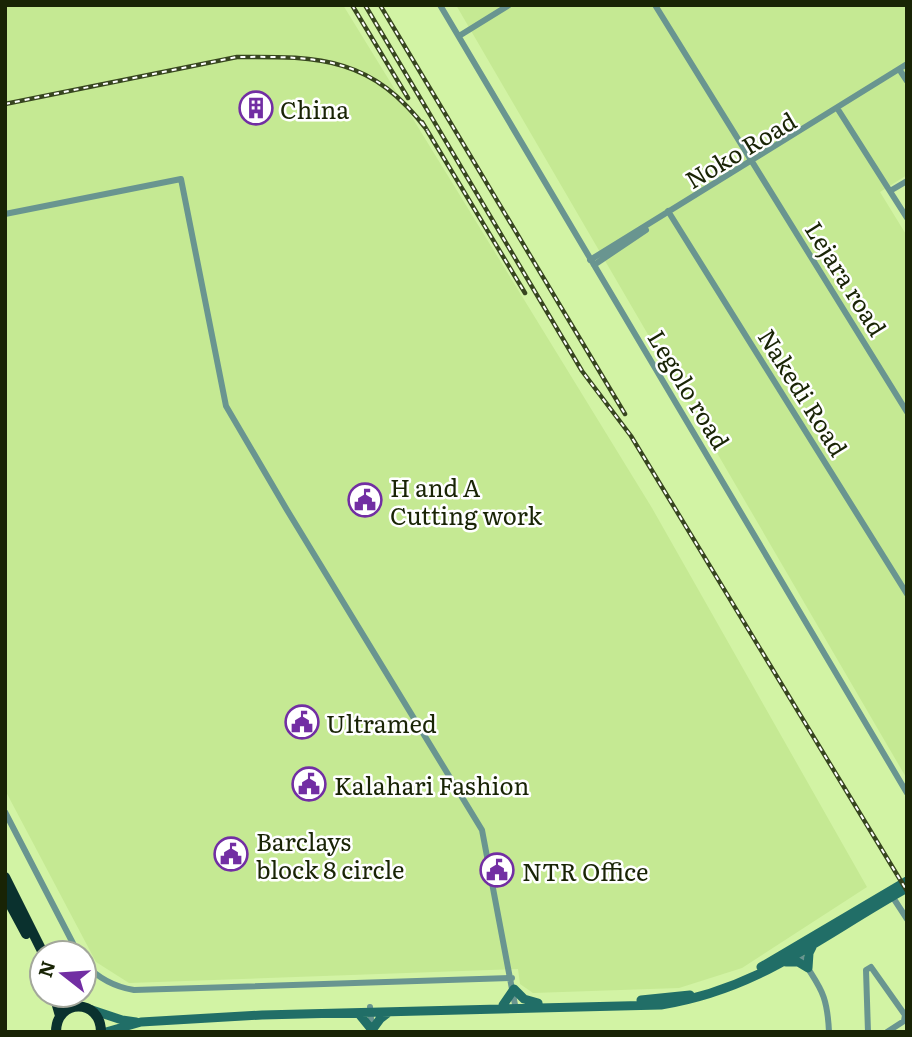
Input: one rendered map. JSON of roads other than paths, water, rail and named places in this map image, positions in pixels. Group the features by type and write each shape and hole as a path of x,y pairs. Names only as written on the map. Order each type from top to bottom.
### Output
{"highway":[{"path":"5,877 36,939"},
{"path":"5,895 28,939"},
{"path":"58,1023 69,1009"},
{"path":"88,1009 98,1017 104,1032"}],"main road":[{"path":"90,1009 122,1020 141,1022 358,1013 370,1010 391,1012 661,1002 719,993 784,962 907,881"},
{"path":"262,1015 274,1012 503,1005 516,1007 538,1003 661,1002 714,988 814,946 907,888"},
{"path":"784,962 798,962 808,968 809,953 814,946"},
{"path":"503,1005 514,989 520,997 538,1003"},
{"path":"358,1013 372,1031 380,1019 391,1012"},
{"path":"104,1032 141,1022"},
{"path":"48,1032 58,1023"}],"street":[{"name":"Legolo road","path":"440,5 907,793"},
{"path":"458,36 509,5"},
{"name":"Lejara road","path":"655,5 907,412"},
{"path":"753,162 905,68 907,81"},
{"name":"Noko Road","path":"592,262 905,68"},
{"path":"839,111 907,218"},
{"path":"5,214 181,179 226,405 286,510 482,830 516,1007"},
{"path":"890,191 907,181"},
{"name":"Nakedi Road","path":"669,212 907,594"},
{"path":"5,812 71,939"},
{"path":"892,896 907,919"},
{"path":"798,951 824,993 828,1009 828,1032"},
{"path":"868,1032 866,970 871,967 905,1016 904,1021 887,1032"},
{"path":"98,975 116,986 134,990 512,978"},
{"path":"370,1010 372,1031"}],"railway":[{"path":"352,5 408,98"},
{"path":"365,5 582,371 631,436 907,891"},
{"path":"380,5 625,414"},
{"path":"5,104 237,57 295,58 344,66 366,75 407,106 427,130"},
{"path":"422,122 525,293"}],"place":[{"name":"China","path":"256,108"},
{"name":"H and A Cutting work","path":"365,500"},
{"name":"Ultramed","path":"302,722"},
{"name":"Kalahari Fashion","path":"309,784"},
{"name":"Barclays block 8 circle","path":"231,854"},
{"name":"NTR Office","path":"497,870"}]}
